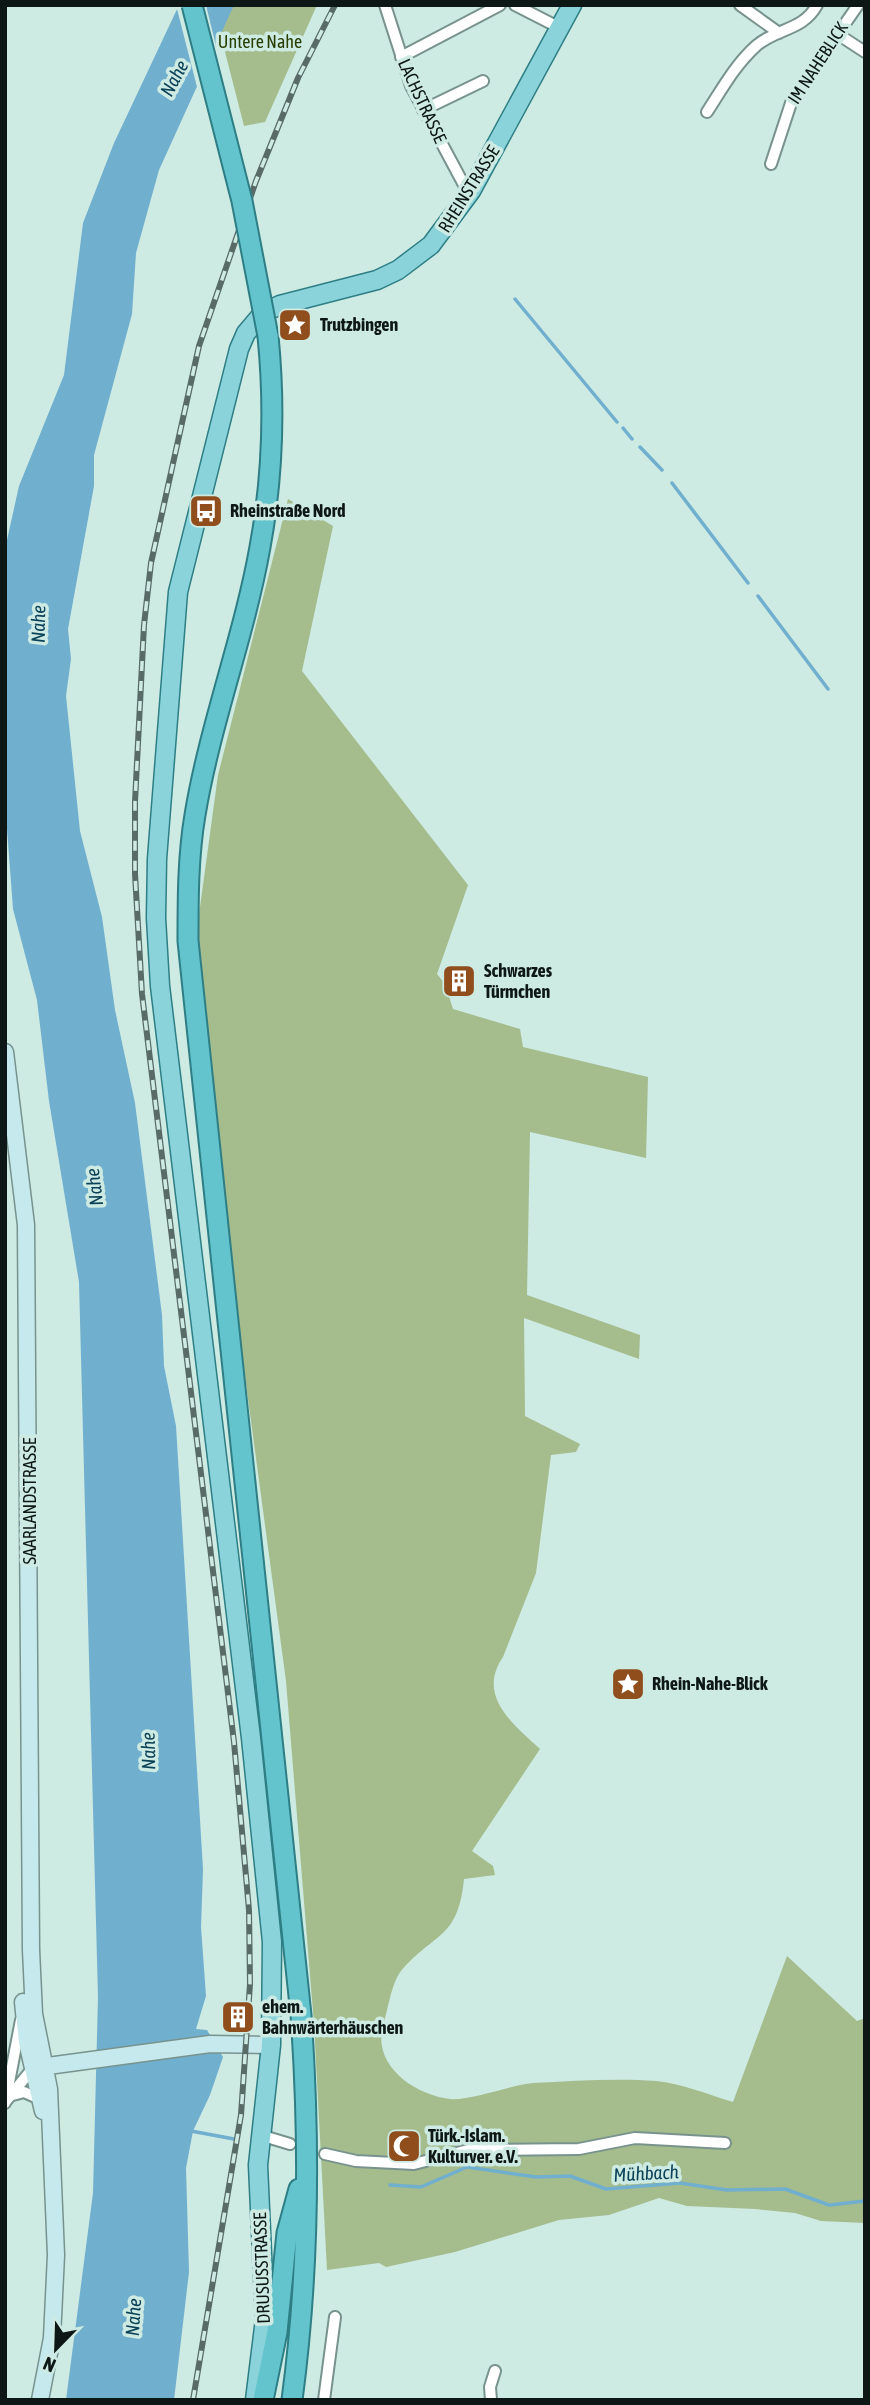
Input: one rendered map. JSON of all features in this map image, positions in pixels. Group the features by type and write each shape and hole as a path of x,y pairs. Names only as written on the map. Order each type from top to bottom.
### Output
{"highway":[{"path":"192,5 242,201 268,336 272,412 265,517 252,586 214,725 195,817 188,942 296,1954 304,2064 303,2297 292,2400"},
{"path":"263,2400 277,2332 287,2234 305,2164"}],"main road":[{"name":"RHEINSTRASSE","path":"271,2045 272,1942 267,1884 159,972 157,859 178,592 239,349 252,324 263,313 280,305 353,288 398,270 431,245 471,191 572,5"},
{"name":"SAARLANDSTRASSE","path":"5,1052 26,1225 30,1950 38,2067"},
{"name":"SAARLANDSTRASSE","path":"30,1950 23,2008 38,2067"},
{"path":"38,2067 68,2061 242,2043 271,2045"},
{"name":"DRUSUSSTRASSE","path":"255,2400 266,2297 258,2165 271,2045"},
{"path":"38,2067 40,2099 52,2143"},
{"path":"38,2067 52,2143 56,2255 53,2324 40,2400"}],"street":[{"name":"LACHSTRASSE","path":"385,5 401,57 423,110 464,185 471,191"},
{"path":"401,57 500,5"},
{"path":"515,5 560,29"},
{"path":"740,5 779,33"},
{"path":"707,112 756,46 779,33 802,25 817,5"},
{"name":"IM NAHEBLICK","path":"771,164 792,100 858,5"},
{"path":"836,33 865,52"},
{"path":"423,110 483,81"},
{"path":"7,2100 23,2008"},
{"path":"9,2079 16,2069 38,2067"},
{"path":"7,2100 38,2067"},
{"path":"7,2100 24,2092 40,2099"},
{"path":"260,2135 290,2144"},
{"path":"325,2154 356,2161 414,2164 468,2150 579,2149 635,2138 725,2143"},
{"path":"324,2400 335,2317"},
{"path":"491,2400 489,2388 495,2371"}],"green space":[{"name":"Untere Nahe","path":"213,5 317,5 265,122 244,126"},
{"path":"288,499 333,526 302,671 468,885 437,974 445,984 453,1009 520,1029 523,1047 648,1077 646,1158 530,1132 527,1295 640,1335 639,1359 524,1318 525,1416 580,1444 576,1452 551,1455 536,1573 496,1671 494,1684 502,1709 519,1730 540,1749 472,1851 493,1866 495,1875 464,1879 461,1899 450,1925 413,1958 398,1976 383,2026 381,2040 384,2053 399,2076 410,2084 436,2096 450,2099 468,2098 533,2083 626,2080 675,2084 733,2102 787,1956 857,2021 865,2018 865,2223 821,2221 795,2213 755,2209 687,2206 659,2198 609,2215 559,2220 455,2252 386,2267 379,2263 327,2270 314,2024 286,1681 232,1280 197,929 218,775"}],"water":[{"name":"Nahe","path":"179,5 234,5 159,170 136,253 132,314 94,455 94,486 68,629 71,659 66,696 80,831 102,917 115,1010 135,1103 162,1315 164,1366 176,1426 203,1869 201,1927 206,1996 196,2029 207,2030 223,2057 210,2095 193,2131 186,2168 189,2272 174,2400 66,2400 93,2193 98,1997 79,1282 49,1101 37,1000 13,909 5,802 5,549 19,486 64,375 83,223 114,143"}],"pier":[{"path":"176,5 206,5 217,50 198,91"}],"waterway":[{"path":"515,299 617,422"},
{"path":"623,428 632,439"},
{"path":"640,447 662,470"},
{"path":"672,483 748,583"},
{"path":"758,596 828,689"},
{"name":"Mühbach","path":"191,2131 234,2139"},
{"name":"Mühbach","path":"390,2185 421,2187 467,2167 536,2177 570,2176 606,2189 680,2183 727,2190 785,2189 829,2205 865,2201"}],"railway":[{"path":"193,2400 241,2115 250,1984 249,1910 234,1742 142,994 135,874 135,802 144,625 151,563 199,346 256,181 298,78 335,5"}],"place":[{"name":"Trutzbingen","path":"295,325"},
{"name":"Rheinstraße Nord","path":"206,511"},
{"name":"Schwarzes Türmchen","path":"459,981"},
{"name":"Rhein-Nahe-Blick","path":"628,1684"},
{"name":"ehem. Bahnwärterhäuschen","path":"238,2017"},
{"name":"Türk.-Islam. Kulturver. e.V.","path":"404,2146"}]}
